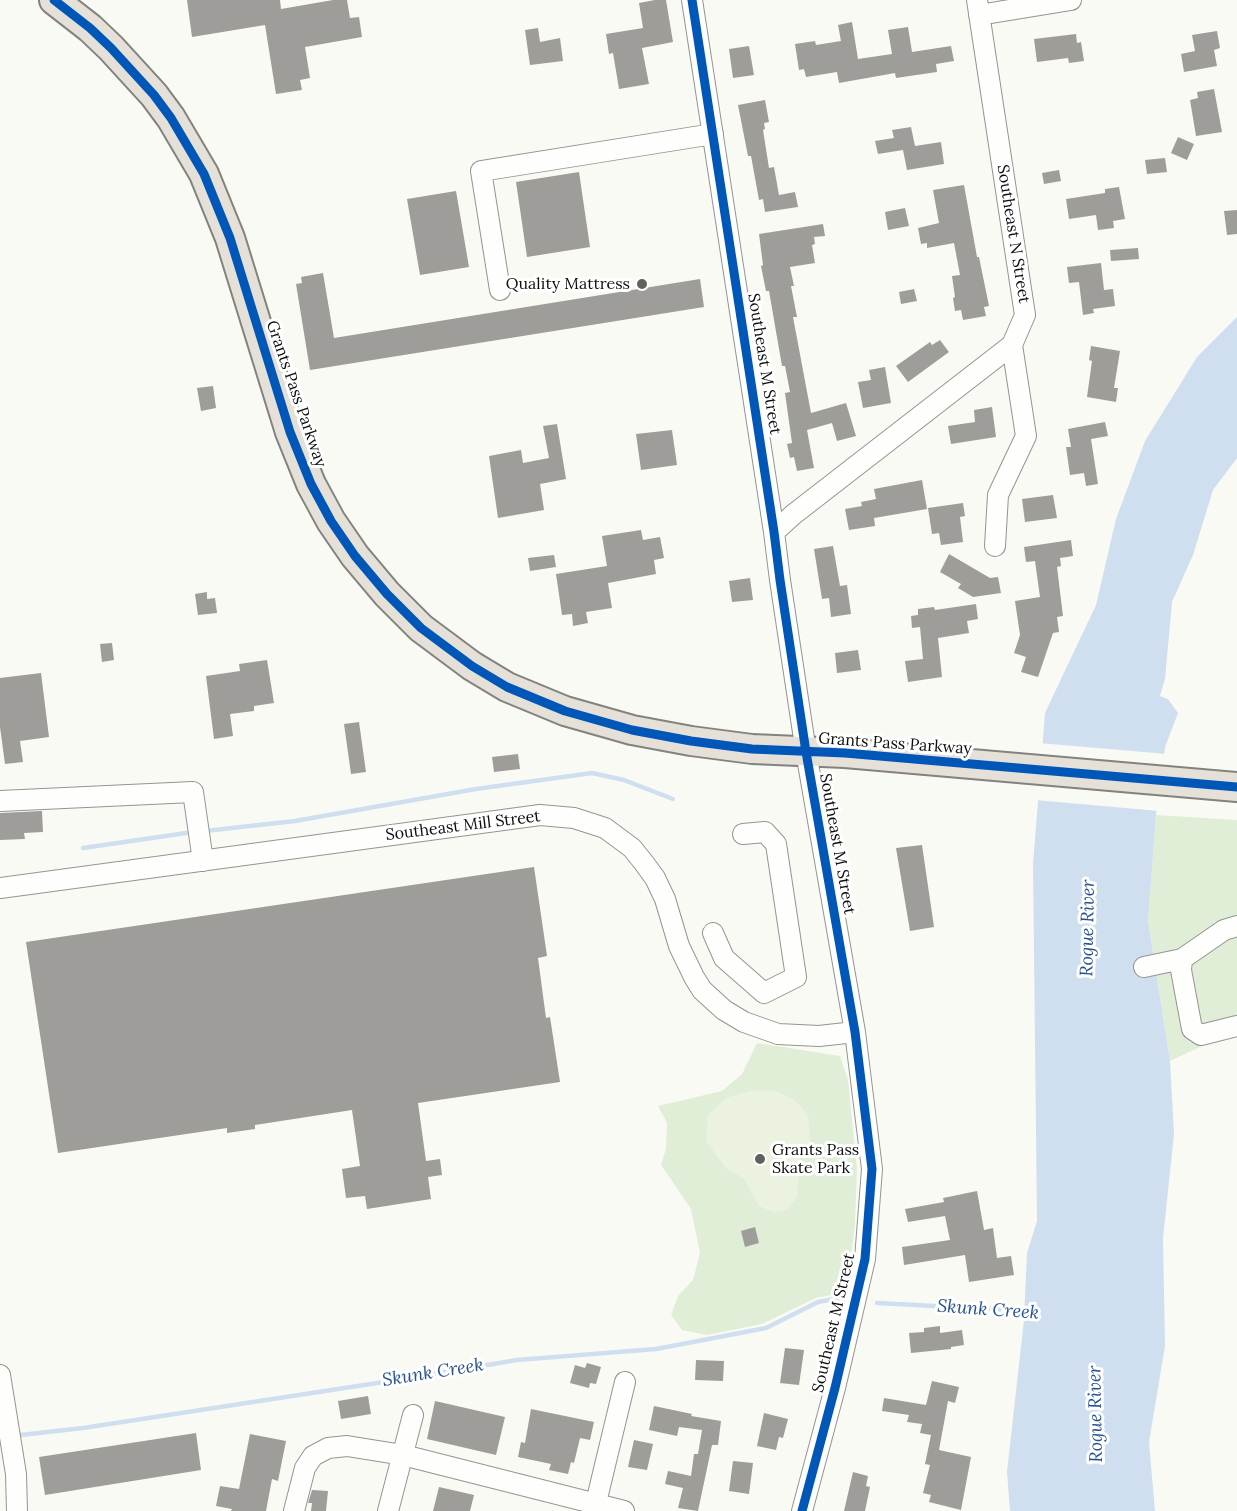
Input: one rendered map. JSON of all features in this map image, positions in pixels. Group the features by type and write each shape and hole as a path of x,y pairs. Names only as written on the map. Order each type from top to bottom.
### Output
{"highway":[{"name":"Grants Pass Parkway","path":"54,0 90,28 154,95 204,174 230,238 281,408 311,484 343,539 371,576 403,611 438,642 472,666 507,687 565,711 651,735 752,749 845,753 1237,786"}],"street":[{"name":"Southeast M Street","path":"692,0 806,752 855,1032 872,1169 865,1259 835,1388 802,1511"},
{"path":"978,8 1071,0"},
{"name":"Southeast N Street","path":"774,532 1012,345 1025,315 978,8"},
{"path":"500,290 481,171 713,134"},
{"path":"995,546 998,495 1026,436 1012,345"},
{"path":"0,801 193,792 203,861"},
{"name":"Southeast Mill Street","path":"0,888 540,815 558,815 605,828 632,848 655,878 665,900 679,946 694,977 702,990 724,1010 744,1022 778,1034 819,1036 855,1032"},
{"path":"713,933 724,958 764,993 796,976 776,844 765,832 743,834"},
{"path":"1144,967 1182,958 1224,930 1237,926"},
{"path":"1182,958 1181,970 1192,1029 1201,1035 1237,1026"},
{"path":"0,1375 16,1474 17,1511"},
{"path":"595,1507 625,1382"},
{"path":"388,1511 413,1415"},
{"path":"294,1511 305,1468 313,1456 328,1448 347,1446 403,1455 595,1507 624,1511"}],"green space":[{"path":"1156,815 1237,820 1237,1030 1170,1061 1148,921"},
{"name":"Grants Pass Skate Park","path":"757,1043 840,1056 848,1080 857,1169 855,1224 849,1274 842,1293 816,1298 762,1324 707,1335 682,1330 671,1315 678,1296 693,1280 700,1253 691,1209 661,1165 666,1149 667,1123 658,1106 722,1091 742,1074"},
{"name":"Grants Pass Skate Park","path":"774,1090 796,1101 808,1115 810,1142 801,1151 797,1197 787,1210 773,1212 759,1206 744,1179 725,1167 706,1141 708,1115 726,1098 750,1091"}],"water":[{"name":"Rogue River","path":"1237,317 1237,458 1213,490 1193,555 1172,602 1165,679 1160,696 1168,699 1178,713 1165,747 1156,815 1148,921 1170,1061 1174,1134 1163,1238 1165,1346 1149,1442 1155,1511 1010,1511 1007,1472 1024,1320 1027,1253 1037,1221 1033,864 1045,713 1096,605 1116,519 1145,441 1197,357"}],"pier":[{"path":"1039,743 1167,754 1159,811 1035,800"}],"building":[{"path":"187,0 280,0 281,9 333,0 347,0 350,18 359,17 362,37 305,47 310,78 300,80 302,90 276,94 265,25 192,37"},
{"path":"666,0 673,42 642,48 649,84 619,89 613,53 609,54 606,34 643,28 639,3"},
{"path":"852,22 858,59 892,54 888,30 908,27 912,52 951,46 954,61 936,64 937,72 896,78 895,73 839,83 837,72 806,77 804,69 799,70 795,44 815,41 816,45 841,41 838,25"},
{"path":"538,28 540,42 560,38 563,61 530,65 525,30"},
{"path":"1217,31 1220,48 1214,50 1217,66 1184,72 1181,54 1195,51 1192,35"},
{"path":"1076,34 1077,43 1081,42 1084,61 1069,63 1068,58 1037,62 1034,39"},
{"path":"749,46 754,75 733,78 729,49"},
{"path":"1214,89 1222,132 1196,136 1190,100 1198,98 1197,92"},
{"path":"765,100 769,122 764,123 765,129 763,130 769,168 774,167 779,195 795,192 798,207 765,212 763,199 759,200 738,105"},
{"path":"911,127 915,146 941,142 944,164 907,170 903,150 878,154 875,141 894,138 892,130"},
{"path":"1178,137 1194,144 1187,160 1171,153"},
{"path":"1165,158 1167,172 1147,174 1145,160"},
{"path":"1059,170 1061,181 1044,184 1042,173"},
{"path":"579,172 590,247 527,257 516,182"},
{"path":"964,185 977,257 979,257 989,306 984,307 986,316 963,320 961,310 955,311 953,298 955,297 952,276 960,275 954,243 927,248 927,243 921,244 918,228 939,223 933,190"},
{"path":"1119,187 1125,219 1113,221 1114,228 1098,230 1096,215 1069,219 1066,199 1105,193 1105,189"},
{"path":"456,191 469,267 420,275 407,199"},
{"path":"905,208 909,226 888,230 885,212"},
{"path":"1237,210 1237,234 1227,235 1224,211"},
{"path":"823,224 825,236 814,237 815,244 812,245 815,263 790,267 797,317 793,317 811,413 846,403 856,436 837,441 832,423 807,430 814,468 797,471 794,457 790,458 787,444 792,443 785,393 790,392 785,366 782,366 769,291 766,291 761,266 763,265 759,234"},
{"path":"1138,248 1139,259 1111,261 1110,250"},
{"path":"1101,263 1104,290 1113,289 1115,306 1093,309 1094,313 1083,315 1079,282 1069,283 1067,267"},
{"path":"323,273 334,338 700,279 704,307 310,370 296,284 302,283 301,277"},
{"path":"914,289 917,301 901,304 899,292"},
{"path":"940,340 949,352 908,382 896,366 930,342 932,345"},
{"path":"1091,346 1120,351 1114,388 1118,388 1116,402 1087,397 1092,361 1089,360"},
{"path":"885,367 891,403 863,408 858,382 871,380 869,370"},
{"path":"213,386 216,408 201,411 197,388"},
{"path":"992,407 996,437 951,444 948,426 975,422 974,410"},
{"path":"1105,422 1108,436 1091,439 1098,484 1086,486 1084,473 1070,475 1066,447 1071,447 1068,429"},
{"path":"557,424 566,479 540,484 544,510 498,518 489,456 521,450 523,463 549,458 543,426"},
{"path":"672,430 677,465 641,470 636,434"},
{"path":"922,480 927,509 874,518 875,526 849,530 845,509 862,506 861,502 876,499 874,489"},
{"path":"1053,495 1057,518 1025,522 1022,499"},
{"path":"963,503 965,516 960,517 963,542 941,545 939,533 932,534 928,508"},
{"path":"641,530 643,540 660,537 664,558 654,560 656,574 608,583 612,608 586,612 588,623 573,626 572,614 562,615 556,574 607,566 602,536"},
{"path":"1071,540 1073,556 1060,558 1061,566 1057,567 1063,616 1057,617 1059,632 1053,633 1038,677 1021,672 1026,657 1014,653 1020,635 1015,601 1040,597 1035,561 1026,562 1024,547"},
{"path":"833,546 840,586 847,585 851,614 831,617 829,598 822,599 814,549"},
{"path":"949,554 990,578 998,577 1001,593 973,597 958,588 961,584 940,572"},
{"path":"554,555 556,567 530,571 528,558"},
{"path":"750,578 753,600 732,602 729,581"},
{"path":"207,592 207,599 215,598 217,613 198,615 195,594"},
{"path":"976,604 978,619 967,621 969,633 938,638 942,677 908,682 905,661 923,659 920,627 912,628 911,616 918,615 918,609 934,607 935,610"},
{"path":"112,643 114,660 102,662 100,644"},
{"path":"858,650 861,670 837,673 835,653"},
{"path":"267,660 274,703 254,706 254,711 230,714 233,736 214,739 206,676 240,671 239,664"},
{"path":"41,673 49,737 20,741 23,762 5,764 0,727 0,678"},
{"path":"359,722 366,772 351,774 344,724"},
{"path":"518,754 520,769 494,772 492,757"},
{"path":"42,811 43,832 24,833 25,839 0,840 0,813"},
{"path":"922,845 934,927 910,931 896,848"},
{"path":"534,867 547,956 538,958 546,1018 550,1017 560,1082 418,1103 426,1161 440,1159 442,1175 428,1177 431,1199 367,1209 365,1196 346,1198 342,1169 360,1166 352,1110 255,1125 255,1129 227,1133 227,1128 58,1153 26,942"},
{"path":"977,1191 984,1230 993,1228 997,1258 1011,1256 1014,1275 969,1282 965,1255 904,1265 902,1247 950,1240 945,1216 908,1222 905,1209 944,1202 943,1198"},
{"path":"755,1227 759,1243 745,1247 741,1231"},
{"path":"940,1326 940,1333 962,1330 964,1345 951,1347 951,1349 911,1353 909,1333 924,1332 924,1328"},
{"path":"785,1348 804,1350 799,1385 780,1383"},
{"path":"696,1360 724,1361 723,1381 695,1380"},
{"path":"587,1363 601,1367 596,1384 590,1383 589,1388 570,1383 575,1365 585,1368"},
{"path":"932,1381 959,1387 955,1403 948,1401 939,1450 971,1457 961,1510 929,1502 931,1495 923,1493 930,1465 925,1464 931,1435 920,1433 922,1424 907,1422 909,1415 882,1411 884,1398 926,1405"},
{"path":"368,1396 371,1414 341,1419 338,1401"},
{"path":"435,1401 505,1417 496,1455 427,1439"},
{"path":"654,1406 721,1421 718,1445 712,1445 698,1511 678,1508 683,1488 665,1484 668,1471 691,1476 694,1454 698,1454 702,1430 679,1427 677,1436 649,1430"},
{"path":"531,1409 594,1422 590,1440 580,1438 574,1463 571,1462 568,1474 549,1470 551,1464 518,1457 521,1442 525,1443"},
{"path":"764,1413 788,1419 783,1438 779,1437 776,1450 757,1446"},
{"path":"196,1433 201,1470 45,1495 39,1457"},
{"path":"250,1434 286,1441 278,1481 272,1479 266,1511 231,1511 232,1509 216,1506 220,1486 239,1489"},
{"path":"634,1440 653,1444 647,1470 628,1467"},
{"path":"733,1461 753,1463 749,1494 729,1491"},
{"path":"853,1472 868,1476 866,1486 870,1487 865,1511 844,1511"},
{"path":"439,1487 474,1495 470,1511 433,1511"},
{"path":"312,1490 328,1491 326,1511 311,1511 312,1503 308,1503"}],"waterway":[{"path":"205,831 295,821 476,789 592,773 624,780 673,799"},
{"path":"83,848 193,832"},
{"name":"Skunk Creek","path":"21,1435 83,1428 517,1360 656,1349 766,1328 818,1302 840,1298"},
{"name":"Skunk Creek","path":"877,1303 1030,1311"}],"cycle path":[{"path":"54,0 90,28 154,95 171,118 204,174 230,238 290,432 311,484 331,521 355,556 387,594 421,628 472,666 507,687 565,711 632,730 691,741 752,749 845,753 1237,787"},
{"path":"692,0 806,752 855,1032 872,1169 865,1259 835,1388 802,1511"}],"place":[{"name":"Quality Mattress","path":"642,284"},
{"name":"Grants Pass Skate Park","path":"760,1159"}]}
